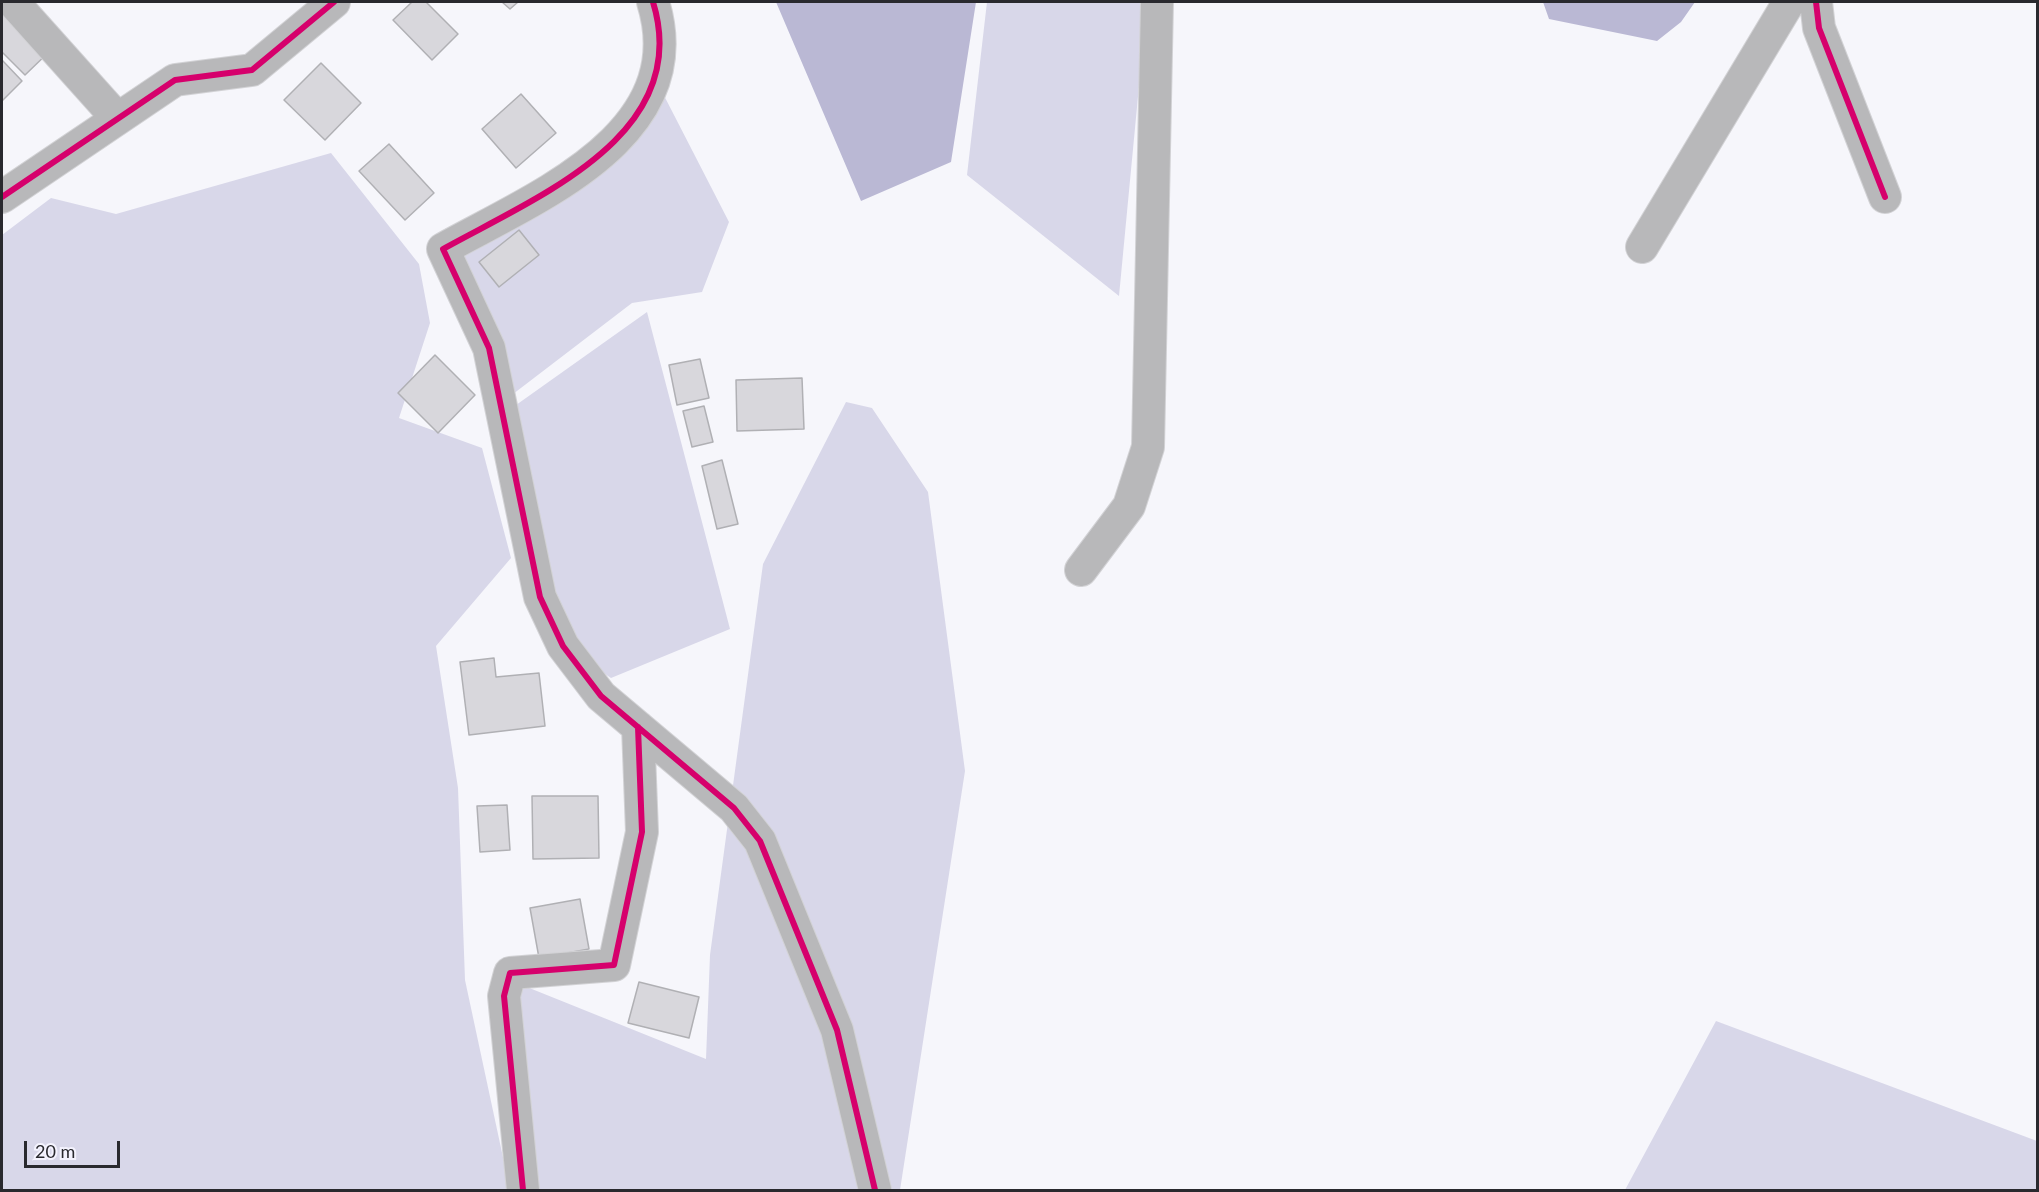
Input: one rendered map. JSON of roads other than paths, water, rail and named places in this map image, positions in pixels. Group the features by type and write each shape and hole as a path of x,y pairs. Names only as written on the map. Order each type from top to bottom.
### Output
{"street":[{"path":"13,2 117,118"},
{"path":"2,197 175,80 252,70 333,2"},
{"path":"653,2 661,25 656,80 630,127 600,157 443,249 489,348 540,597 563,646 601,696 734,808 760,841 837,1029 875,1191"},
{"path":"1081,570 1129,506 1148,447 1157,2"},
{"path":"1642,247 1789,2"},
{"path":"1816,2 1819,28 1885,197"},
{"path":"524,1191 504,996 507,979 510,973 614,965 642,832 638,727"}]}
